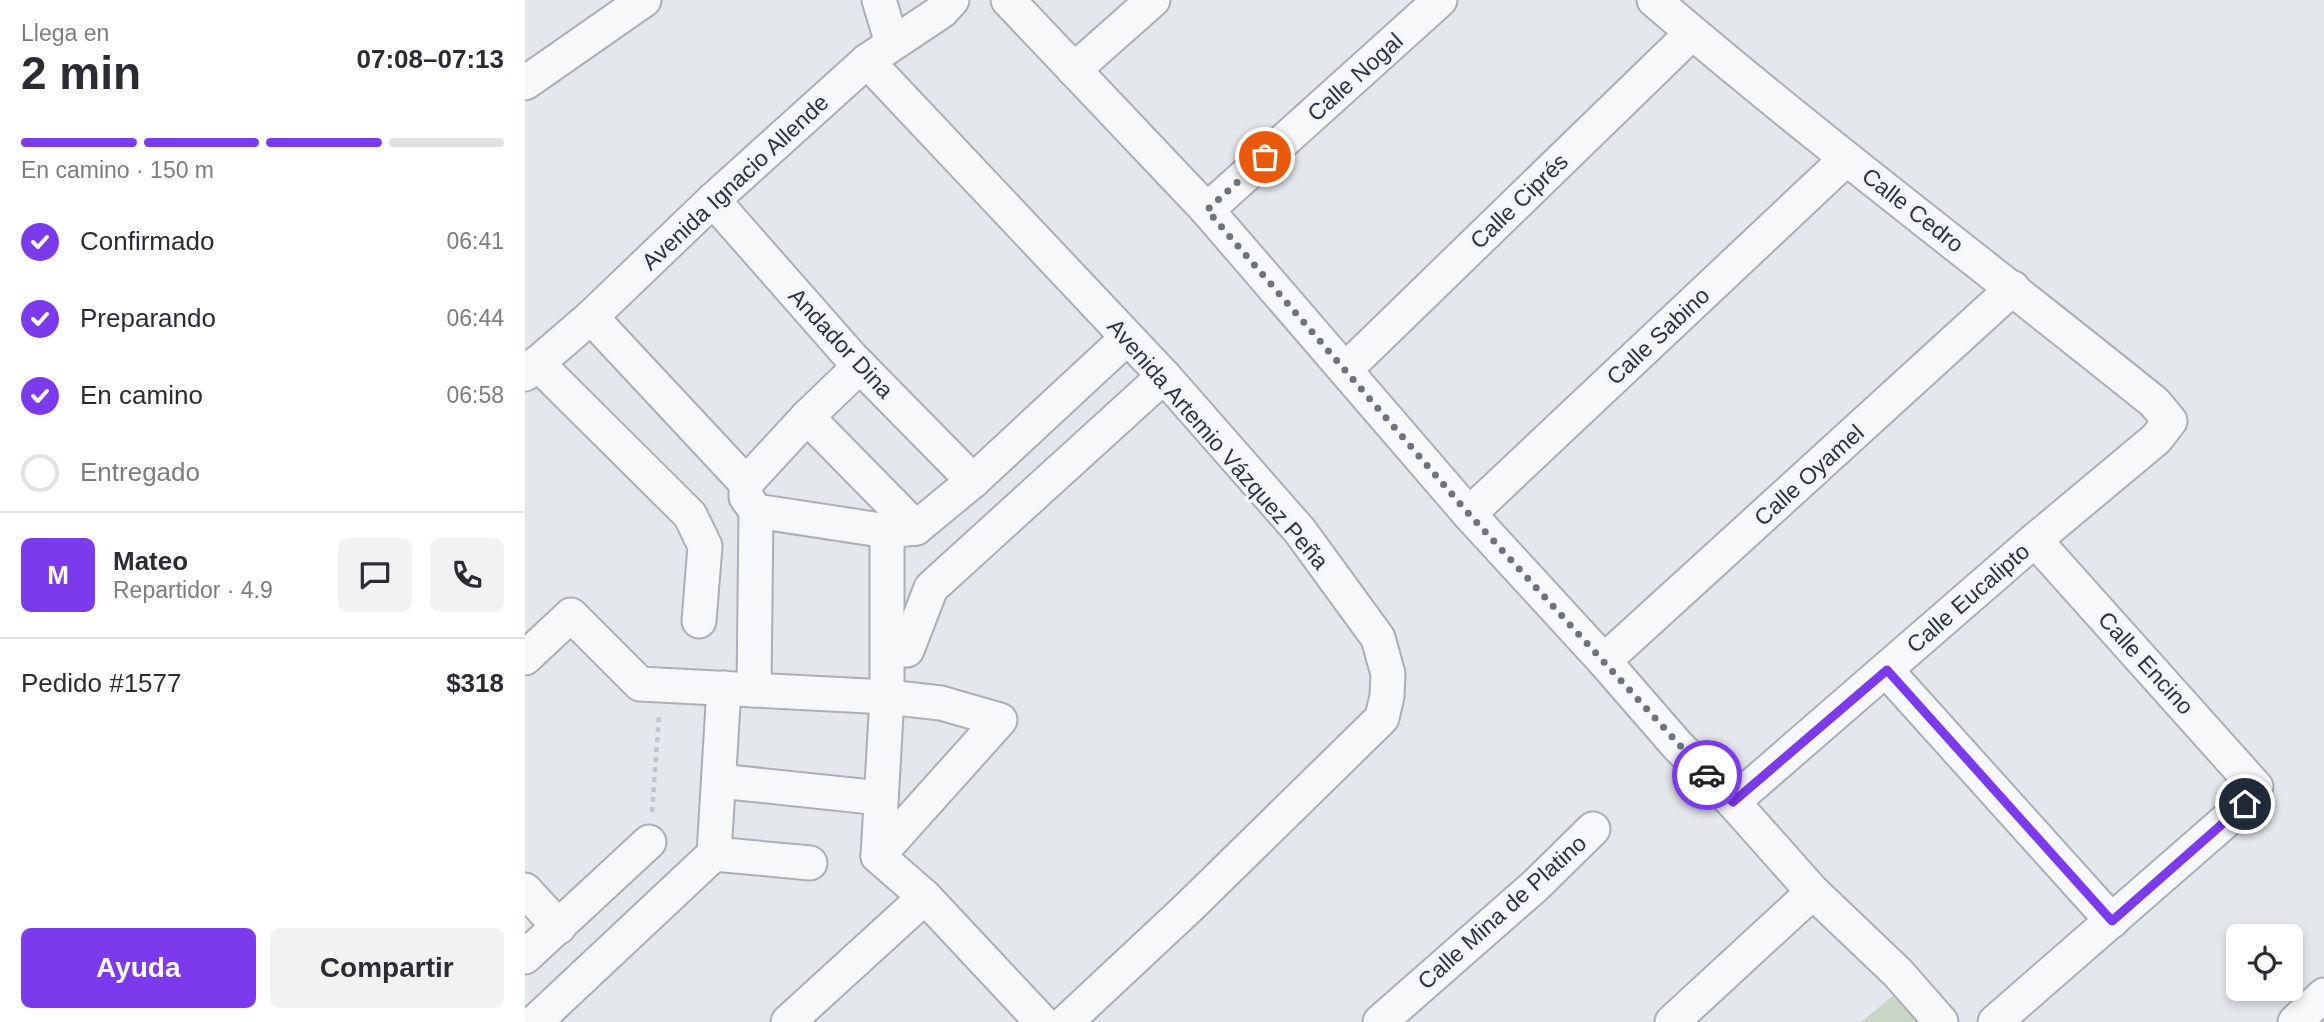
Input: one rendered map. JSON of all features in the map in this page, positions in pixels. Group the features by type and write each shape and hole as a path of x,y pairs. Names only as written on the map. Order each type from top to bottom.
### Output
{"street":[{"path":"525,83 644,0"},
{"name":"Avenida Artemio Vázquez Peña","path":"879,0 880,52 1127,338 1164,376 1300,531 1378,638 1388,674 1382,718 1188,908 1066,1022"},
{"name":"Avenida Ignacio Allende","path":"531,368 591,317 713,200 880,52 953,0"},
{"path":"1008,0 1207,210 1469,514 1677,745 1733,802 1813,892 1898,973 1941,1022"},
{"path":"1075,70 1153,0"},
{"name":"Calle Nogal","path":"1207,210 1440,0"},
{"name":"Calle Cedro","path":"1654,0 1846,159 2013,288 2154,402 2170,421"},
{"name":"Calle Ciprés","path":"1345,370 1692,33"},
{"name":"Calle Sabino","path":"1469,514 1846,159"},
{"name":"Andador Dina","path":"713,200 860,366 973,481"},
{"name":"Calle Oyamel","path":"1604,661 2013,288"},
{"path":"591,317 744,487 902,529 973,481 1127,338"},
{"path":"535,1022 714,854 719,781 739,689 744,487 807,417 860,366"},
{"path":"531,368 689,515 705,546 699,621"},
{"path":"907,650 932,588 1164,376"},
{"path":"807,417 902,529 883,735 879,856"},
{"name":"Calle Eucalipto","path":"1733,802 2035,540 2157,439 2170,421"},
{"name":"Calle Encino","path":"2035,540 2256,787 2245,804 2112,921"},
{"path":"525,658 571,615 651,684 887,697 941,703 1000,720 879,856"},
{"path":"1887,670 2112,921 1995,1022"},
{"path":"719,781 881,799"},
{"name":"Calle Mina de Platino","path":"1380,1022 1535,886 1593,829"},
{"path":"525,957 649,842"},
{"path":"714,854 810,863"},
{"path":"879,856 925,897 1042,1022"},
{"path":"525,890 559,927"},
{"path":"1672,1022 1813,892"},
{"path":"788,1022 925,897"},
{"path":"2295,1022 2324,995"}],"path":[{"path":"649,842 651,684"}],"green space":[{"path":"1895,994 1918,1022 1861,1022"}],"way so far":[{"path":"1265,157 1207,210 1469,514 1707,775"}],"route":[{"path":"1707,775 1733,802 1887,670 2112,921 2245,804"}]}
